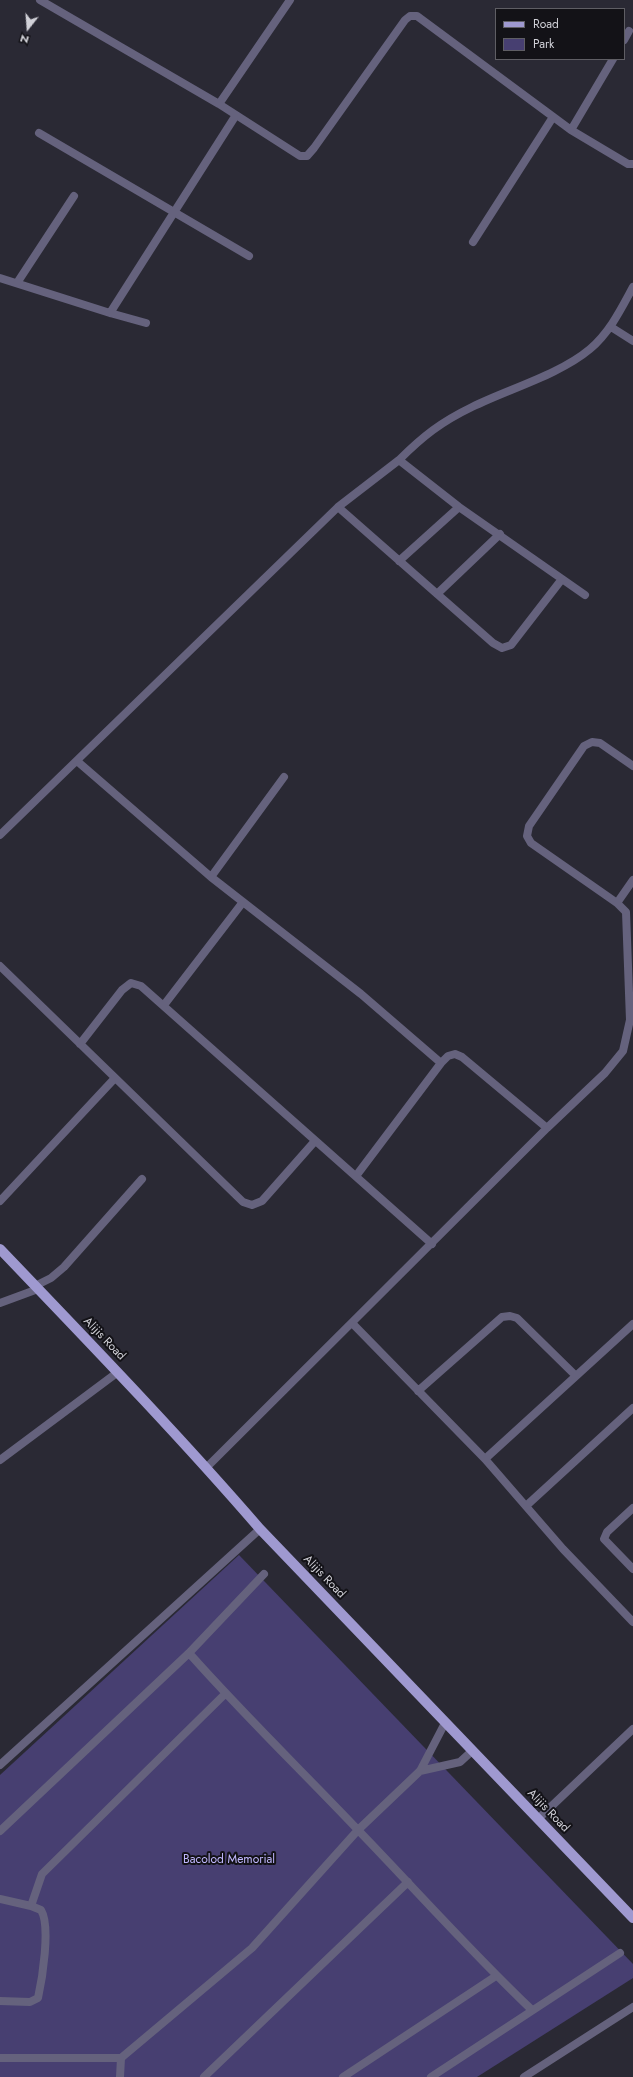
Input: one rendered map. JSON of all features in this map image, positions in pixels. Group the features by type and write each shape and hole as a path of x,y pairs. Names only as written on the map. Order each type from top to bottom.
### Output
{"main road":[{"name":"Alijis Road","path":"0,1249 207,1467 260,1529 472,1752 633,1918"}],"street":[{"path":"40,0 236,114 300,156 307,156 405,20 410,16 417,16 571,130 628,164 633,164"},
{"path":"219,104 290,0"},
{"path":"625,38 629,31"},
{"path":"571,130 612,60"},
{"path":"110,313 236,114"},
{"path":"473,242 553,117"},
{"path":"39,133 174,214 248,256"},
{"path":"18,283 74,196"},
{"path":"0,278 146,323"},
{"path":"0,835 338,506 399,460 423,436 448,419 473,406 558,369 590,350 611,327 633,287"},
{"path":"611,327 633,341"},
{"path":"399,460 459,507 500,534 584,595"},
{"path":"338,506 493,643 502,648 511,645 562,579"},
{"path":"399,561 459,507"},
{"path":"437,594 500,534"},
{"path":"207,1467 604,1073 623,1051 630,1020 628,923 626,912 617,903 531,843 527,836 529,826 584,746 592,742 600,743 633,766"},
{"path":"77,761 211,877 361,994 441,1063"},
{"path":"211,877 284,777"},
{"path":"617,903 633,880"},
{"path":"164,1005 244,902"},
{"path":"0,966 243,1202 252,1205 262,1201 315,1141"},
{"path":"80,1044 122,990 131,984 141,986 432,1244"},
{"path":"356,1176 441,1063 448,1056 455,1054 462,1058 547,1128"},
{"path":"0,1201 115,1078"},
{"path":"0,1302 36,1287 51,1278 64,1267 142,1180"},
{"path":"418,1391 502,1317 510,1316 517,1318 576,1376"},
{"path":"352,1323 485,1459 563,1549 633,1622"},
{"path":"485,1459 633,1324"},
{"path":"0,1460 118,1372"},
{"path":"526,1506 633,1408"},
{"path":"633,1508 607,1532 604,1539 633,1568"},
{"path":"0,1765 260,1529"},
{"path":"0,1831 189,1653 264,1574"},
{"path":"189,1653 225,1694 408,1882 496,1976 532,2010"},
{"path":"31,1906 42,1874 225,1694"},
{"path":"0,2058 121,2058 252,1948 358,1830 420,1771 445,1723"},
{"path":"538,1819 633,1729"},
{"path":"420,1771 460,1762 472,1752"},
{"path":"204,2077 408,1882"},
{"path":"0,1899 31,1906 41,1910 45,1918 45,1957 38,1998 30,2002 0,2001"},
{"path":"431,2077 620,1953"},
{"path":"343,2077 496,1976"},
{"path":"524,2077 633,2007"},
{"path":"120,2077 121,2058"}],"green space":[{"name":"Bacolod Memorial","path":"239,1555 633,1964 633,1978 477,2077 0,2077 0,1775"}]}
